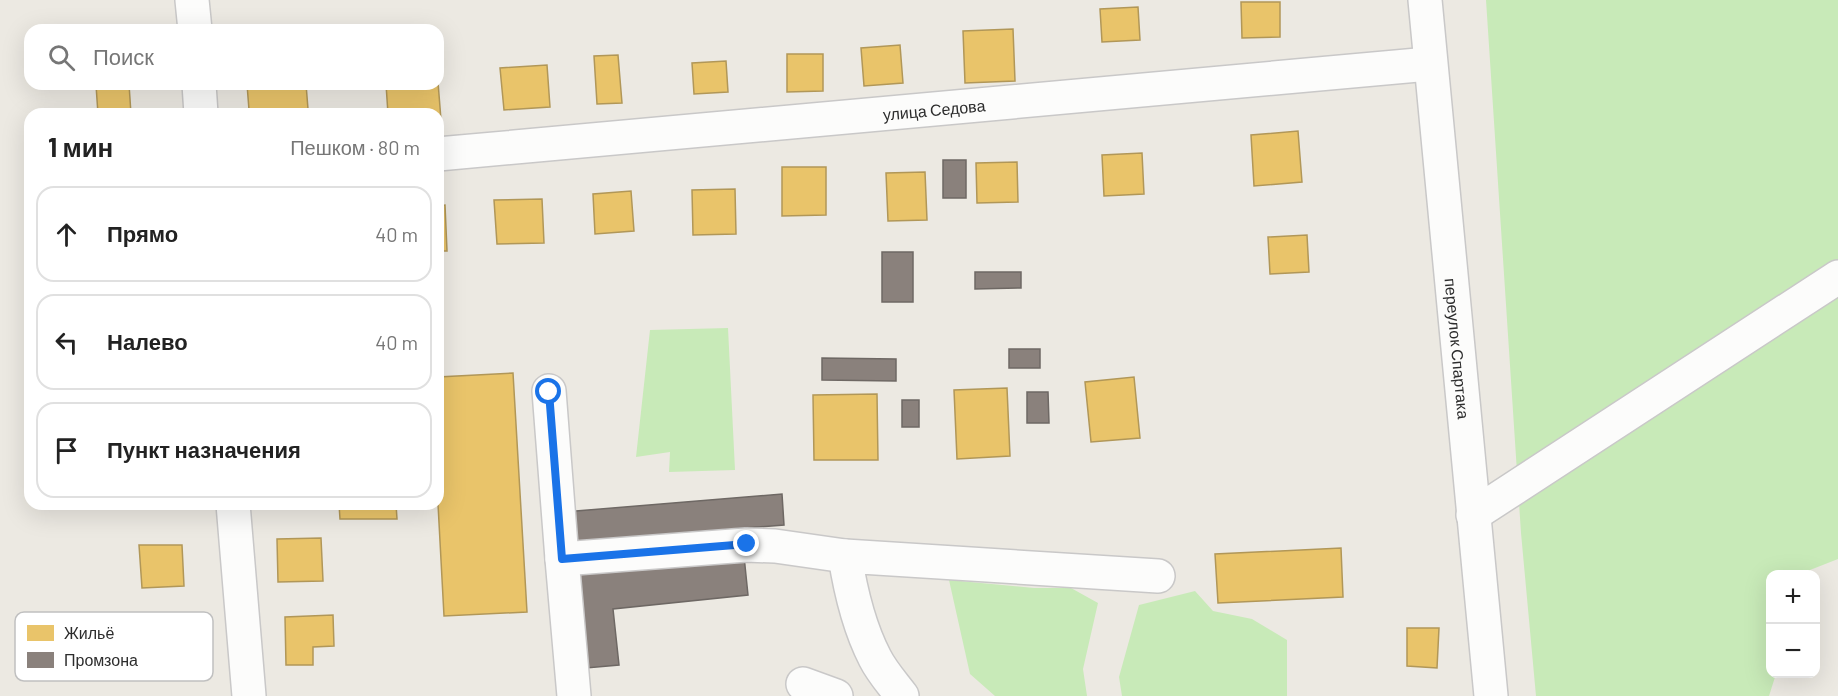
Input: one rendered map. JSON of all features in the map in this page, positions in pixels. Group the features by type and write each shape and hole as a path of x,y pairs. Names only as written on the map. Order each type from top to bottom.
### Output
{"street":[{"path":"192,0 194,24"},
{"name":"переулок Спартака","path":"1425,0 1429,64 1491,696"},
{"name":"улица Седова","path":"444,153 1429,64"},
{"path":"199,90 201,108"},
{"path":"1473,515 1838,277"},
{"path":"549,392 574,696"},
{"path":"234,510 249,696"},
{"path":"562,559 747,544 845,556 1158,576"},
{"path":"845,556 848,578 867,642 876,660 902,696"},
{"path":"803,684 836,696"}],"green space":[{"path":"1486,0 1838,0 1838,559 1810,570 1766,570 1766,678 1775,678 1769,696 1536,696 1521,533"},
{"path":"728,328 735,470 669,472 670,452 636,457 650,330"},
{"path":"949,580 1034,588 1071,588 1098,603 1083,669 1087,696 995,696 970,674"},
{"path":"1195,591 1213,611 1252,619 1287,640 1287,696 1122,696 1119,677 1139,605"}],"building: Жильё":[{"path":"1241,2 1280,2 1280,37 1242,38"},
{"path":"1138,7 1140,40 1102,42 1100,9"},
{"path":"1013,29 1015,81 965,83 963,31"},
{"path":"900,45 903,83 864,86 861,48"},
{"path":"787,54 823,54 823,91 787,92"},
{"path":"618,55 622,103 597,104 594,56"},
{"path":"726,61 728,92 694,94 692,63"},
{"path":"547,65 550,107 504,110 500,68"},
{"path":"96,90 129,90 131,108 98,108"},
{"path":"247,90 306,90 308,108 249,108"},
{"path":"386,90 439,90 440,108 388,108"},
{"path":"1298,131 1302,182 1254,186 1251,135"},
{"path":"1142,153 1144,194 1104,196 1102,155"},
{"path":"1017,162 1018,202 977,203 976,163"},
{"path":"782,167 826,167 826,215 782,216"},
{"path":"925,172 927,220 888,221 886,173"},
{"path":"735,189 736,234 693,235 692,190"},
{"path":"631,191 634,231 595,234 593,194"},
{"path":"542,199 544,243 497,244 494,200"},
{"path":"445,205 447,251 444,251"},
{"path":"1307,235 1309,272 1270,274 1268,237"},
{"path":"513,373 527,612 444,616 438,510 444,510 444,377"},
{"path":"1134,377 1140,438 1091,442 1085,382"},
{"path":"1007,388 1010,456 957,459 954,390"},
{"path":"877,394 878,460 814,460 813,395"},
{"path":"339,510 396,510 397,519 340,519"},
{"path":"321,538 323,581 278,582 277,539"},
{"path":"139,545 182,545 184,586 142,588"},
{"path":"1341,548 1343,597 1218,603 1215,554"},
{"path":"333,615 334,646 313,647 313,665 286,665 285,617"},
{"path":"1407,628 1439,628 1437,668 1407,666"}],"building: Промзона":[{"path":"943,160 966,160 966,198 943,198"},
{"path":"882,252 913,252 913,302 882,302"},
{"path":"975,272 1021,272 1021,288 975,289"},
{"path":"1009,349 1040,349 1040,368 1009,368"},
{"path":"822,358 896,359 896,381 822,380"},
{"path":"1027,392 1048,392 1049,423 1027,423"},
{"path":"902,400 919,400 919,427 902,427"},
{"path":"782,494 784,525 566,542 564,512"},
{"path":"744,556 748,595 613,609 619,665 586,668 577,573"}],"route":[{"path":"549,392 562,559 747,544"}]}
